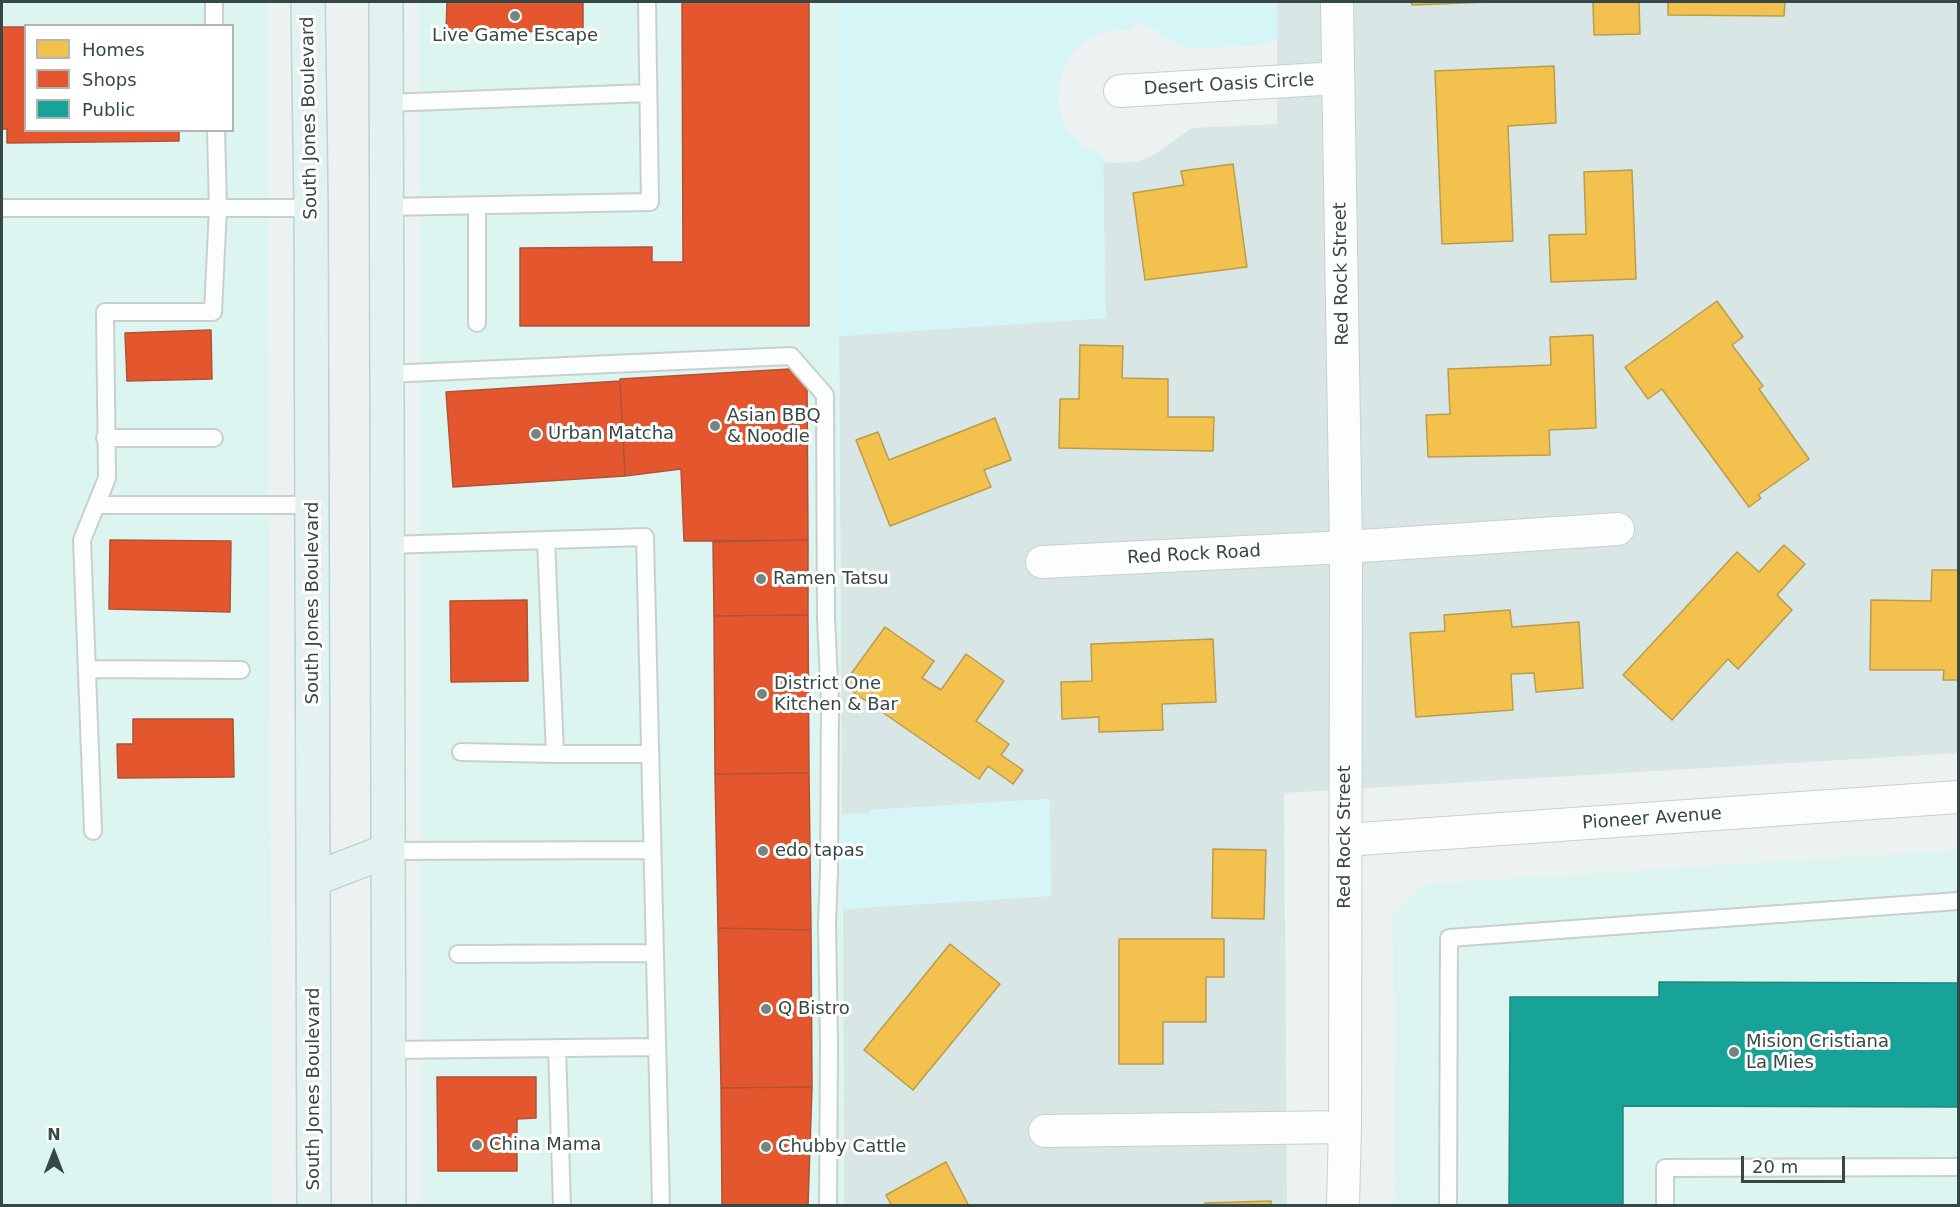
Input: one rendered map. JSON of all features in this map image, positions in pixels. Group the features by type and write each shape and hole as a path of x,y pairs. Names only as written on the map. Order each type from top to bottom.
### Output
{"main road":[{"name":"South Jones Boulevard","path":"308,2 311,208 314,1206"},
{"path":"386,2 388,1206"},
{"path":"314,879 387,851"}],"street":[{"name":"Red Rock Street","path":"1337,2 1346,547 1343,1206"},
{"name":"Desert Oasis Circle","path":"1120,91 1338,78"},
{"path":"1346,547 1618,529"},
{"name":"Red Rock Road","path":"1042,562 1346,547"},
{"name":"Pioneer Avenue","path":"1345,840 1959,797"},
{"path":"1045,1131 1345,1127"}],"lane":[{"path":"214,2 214,24"},
{"path":"386,207 650,202 647,2"},
{"path":"386,103 648,93"},
{"path":"93,831 82,540 107,478 105,312 213,312 218,208 216,132"},
{"path":"477,206 477,323"},
{"path":"2,208 311,208"},
{"path":"386,374 791,356 825,395 826,618 830,702 830,872 827,922 830,1045 828,1206"},
{"path":"105,438 214,438"},
{"path":"97,505 312,505"},
{"path":"387,545 645,537 661,1206"},
{"path":"546,540 555,754"},
{"path":"87,669 241,670"},
{"path":"461,752 650,754"},
{"path":"387,851 652,850"},
{"path":"1448,1206 1449,938 1959,901"},
{"path":"458,954 655,953"},
{"path":"388,1050 657,1047"},
{"path":"557,1048 562,1206"},
{"path":"1665,1206 1665,1168 1959,1167"}],"shaded area":[{"path":"2,2 267,2 272,1205 2,1206"},
{"path":"419,2 839,2 844,1205 422,1205"},
{"path":"1277,2 1958,2 1958,753 1284,793 1287,1205 844,1205 843,909 1051,896 1049,799 870,810 870,813 842,814 839,336 1105,318 1103,162 1139,161 1152,156 1192,128 1277,124"},
{"path":"1958,850 1958,1205 1395,1205 1393,913 1426,884"}],"sand":[{"path":"839,2 1277,2 1277,38 1263,45 1192,48 1177,44 1150,27 1135,22 1132,30 1112,30 1100,33 1085,41 1073,53 1064,68 1059,84 1058,101 1069,132 1084,147 1103,155 1106,318 839,336"},
{"path":"1050,799 1051,896 843,909 842,814 870,813 870,810"}],"building: Homes":[{"path":"1411,2 1489,2 1412,5"},
{"path":"1593,2 1639,2 1640,34 1594,35"},
{"path":"1668,2 1785,2 1784,16 1668,15"},
{"path":"1554,66 1556,123 1508,126 1513,241 1442,244 1435,71"},
{"path":"1233,164 1247,267 1145,280 1133,193 1184,185 1181,171"},
{"path":"1632,170 1636,279 1551,282 1549,235 1586,234 1584,172"},
{"path":"1717,301 1743,337 1732,345 1763,386 1759,389 1809,459 1758,495 1761,498 1749,507 1662,389 1648,399 1625,367"},
{"path":"1593,335 1596,428 1549,430 1550,455 1428,457 1426,415 1450,414 1448,369 1551,365 1550,337"},
{"path":"1080,345 1123,346 1122,378 1168,379 1168,417 1214,417 1213,451 1059,448 1060,399 1079,399"},
{"path":"995,418 1011,460 984,470 991,487 890,526 856,440 878,432 889,460"},
{"path":"1784,545 1805,564 1777,595 1792,610 1738,669 1728,659 1672,720 1623,675 1737,552 1759,572"},
{"path":"1932,570 1958,570 1958,680 1943,680 1944,670 1870,670 1871,600 1931,601"},
{"path":"1510,610 1512,627 1579,622 1583,688 1536,692 1534,673 1511,674 1513,710 1416,717 1410,633 1445,631 1444,615"},
{"path":"885,627 934,661 922,678 941,690 966,654 1004,681 976,721 1009,744 1001,755 1023,770 1013,784 988,766 979,779 843,685"},
{"path":"1213,639 1216,702 1162,704 1163,730 1099,732 1099,717 1062,719 1061,682 1092,681 1091,644"},
{"path":"1213,849 1266,850 1264,919 1212,918"},
{"path":"1119,939 1224,939 1224,977 1206,977 1206,1022 1163,1022 1163,1064 1119,1064"},
{"path":"950,944 1000,984 913,1090 864,1050"},
{"path":"946,1162 969,1206 892,1206 886,1195"},
{"path":"1271,1201 1271,1206 1205,1206 1205,1203"}],"building: Shops":[{"name":"Live Game Escape","path":"447,2 583,2 583,32 446,31"},
{"path":"682,2 809,2 809,326 520,326 520,248 652,247 652,262 683,262"},
{"path":"2,27 24,27 24,132 179,132 179,141 7,143 7,129 2,129"},
{"path":"211,330 212,379 127,381 125,333"},
{"name":"Asian BBQ & Noodle","path":"790,369 807,384 808,540 684,541 681,469 625,476 620,379"},
{"name":"Urban Matcha","path":"620,381 625,476 453,487 446,392"},
{"path":"110,540 231,541 230,612 109,609"},
{"name":"Ramen Tatsu","path":"808,540 808,615 714,616 713,542"},
{"path":"527,600 528,681 451,682 450,601"},
{"name":"District One Kitchen & Bar","path":"808,615 809,773 715,774 714,616"},
{"path":"133,719 233,719 234,777 118,778 117,744 133,744"},
{"name":"edo tapas","path":"809,773 811,930 718,928 715,774"},
{"name":"Q Bistro","path":"718,928 811,930 812,1087 721,1088"},
{"name":"China Mama","path":"437,1077 536,1077 536,1118 517,1119 517,1171 438,1171"},
{"name":"Chubby Cattle","path":"812,1087 808,1206 722,1206 721,1088"}],"building: Public":[{"name":"Mision Cristiana La Mies","path":"1659,982 1958,983 1958,1107 1623,1106 1623,1206 1509,1206 1510,997 1659,997"}],"place":[{"name":"Live Game Escape","path":"515,16"},
{"name":"Asian BBQ & Noodle","path":"715,426"},
{"name":"Urban Matcha","path":"536,434"},
{"name":"Ramen Tatsu","path":"761,579"},
{"name":"District One Kitchen & Bar","path":"762,694"},
{"name":"edo tapas","path":"763,851"},
{"name":"Q Bistro","path":"766,1009"},
{"name":"Mision Cristiana La Mies","path":"1734,1052"},
{"name":"China Mama","path":"477,1145"},
{"name":"Chubby Cattle","path":"766,1147"}]}
